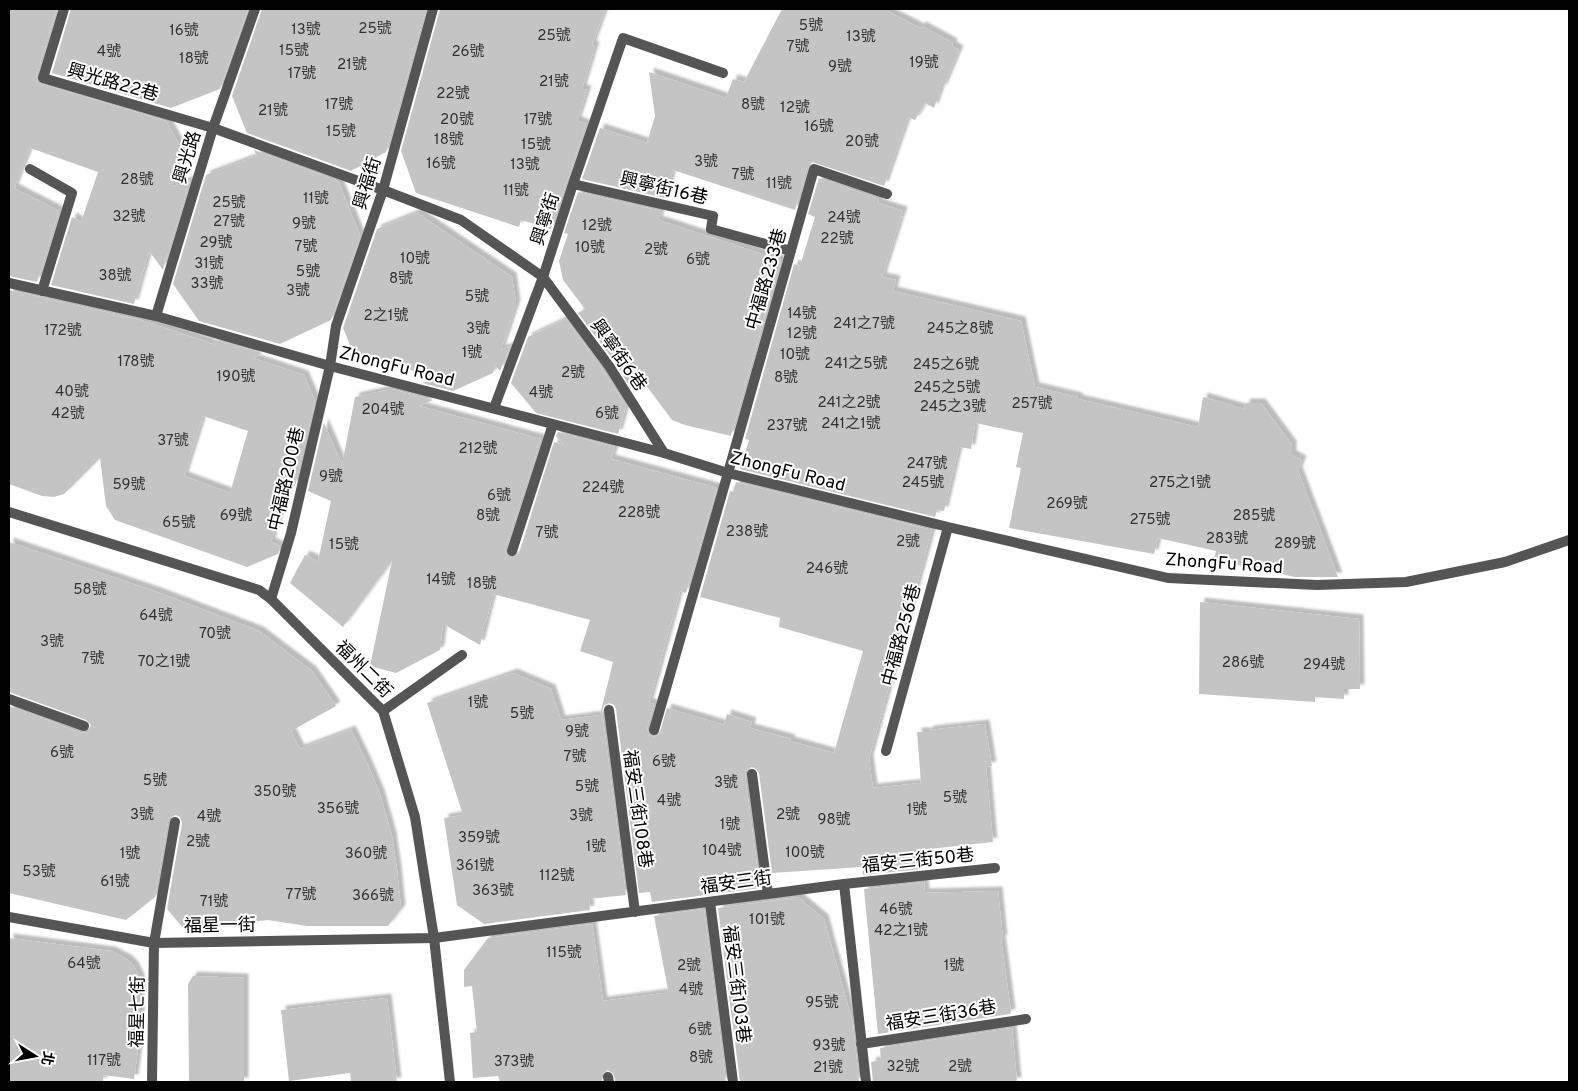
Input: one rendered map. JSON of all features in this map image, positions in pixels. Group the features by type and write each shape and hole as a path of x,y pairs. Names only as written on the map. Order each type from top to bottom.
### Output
{"street":[{"name":"興光路22巷","path":"64,9 43,78 213,128"},
{"name":"興光路","path":"156,316 213,128 255,9"},
{"name":"興福街","path":"330,366 336,326 383,190 432,9"},
{"name":"興寧街","path":"494,408 543,277 623,38 722,73"},
{"name":"興寧街6巷","path":"213,128 461,220 543,277 608,366 664,453"},
{"path":"30,169 72,193 42,291"},
{"name":"中福路233巷","path":"654,730 814,169 887,194"},
{"name":"興寧街16巷","path":"573,184 713,216 711,229 791,251"},
{"name":"ZhongFu Road","path":"9,283 156,316 330,366 664,453 728,473 1168,578 1318,585 1406,582 1505,562 1569,540"},
{"name":"中福路200巷","path":"271,599 291,533 330,366"},
{"path":"512,551 553,424"},
{"name":"福州二街","path":"9,512 259,590 271,599 383,711 415,817 434,938 450,1082"},
{"name":"中福路256巷","path":"886,752 948,527"},
{"path":"383,711 462,655"},
{"path":"9,699 84,726"},
{"name":"福安三街108巷","path":"609,710 635,912"},
{"path":"752,774 768,894"},
{"name":"福星七街","path":"152,1082 154,943 175,822"},
{"name":"福安三街50巷","path":"844,884 995,868"},
{"path":"844,884 866,1082"},
{"name":"福安三街","path":"434,938 844,884"},
{"name":"福安三街103巷","path":"710,902 733,1082"},
{"name":"福星一街","path":"9,917 154,943 434,938"},
{"name":"福安三街36巷","path":"862,1044 1026,1019"}],"building":[{"path":"9,9 57,9 36,76 38,83 166,121 183,151 171,187 190,180 163,270 149,251 134,304 51,285 72,217 81,222 98,172 30,148 14,188 59,211 37,282 9,276"},
{"path":"71,9 248,9 220,89 171,108 52,73"},
{"path":"262,9 426,9 386,152 351,171 247,133 232,96"},
{"path":"440,9 605,9 592,45 595,46 582,89 587,90 577,121 586,124 551,229 521,220 519,227 416,193 401,151"},
{"path":"782,9 883,9 920,28 922,26 953,43 952,46 959,50 934,108 925,103 915,120 908,117 884,186 812,162 807,167 795,210 673,170 665,198 582,179 600,128 647,143 655,116 649,72 726,98 733,79 744,82"},
{"path":"254,150 338,181 360,235 331,320 280,344 199,321 173,284 206,175 257,156"},
{"path":"819,178 879,199 878,203 903,211 882,277 896,280 893,291 1021,321 1035,387 1198,427 1203,397 1244,409 1246,403 1261,403 1292,445 1292,455 1302,460 1298,471 1338,577 1295,577 1214,560 1216,551 1158,538 1154,554 1009,528 1021,468 1016,467 1023,433 975,423 971,449 959,447 944,511 937,510 935,517 740,469 749,440 745,439 794,264 800,266 815,217 808,214"},
{"path":"578,192 661,211 658,220 781,260 731,436 672,420 636,372 631,389 615,362 578,313 585,309 563,280 559,261 568,234 564,233"},
{"path":"417,213 512,277 516,304 501,350 510,346 500,371 495,365 493,373 453,391 422,383 438,379 353,352 343,328 377,229"},
{"path":"9,290 141,320 216,345 212,339 262,353 253,358 304,375 315,401 295,486 291,484 289,487 271,542 280,546 278,554 247,567 115,520 106,506 100,458 64,494 54,497 42,496 9,484","holes":["203,416 248,431 230,493 184,476"]},
{"path":"566,319 603,370 626,406 618,434 536,413 511,383 528,337"},
{"path":"392,389 433,400 419,406 541,439 505,549 510,558 519,553 554,442 564,445 556,436 558,432 615,447 611,459 717,488 686,593 680,591 649,703 654,704 647,729 653,737 660,732 667,708 724,725 727,714 752,722 750,728 834,753 863,651 779,627 780,618 700,597 730,491 733,492 736,482 932,530 869,759 873,788 921,783 917,732 985,724 992,766 986,767 993,842 920,850 922,869 863,875 862,867 772,873 759,773 755,768 751,767 746,771 745,775 760,888 652,902 650,892 639,893 616,709 614,705 609,703 604,705 602,711 626,895 589,899 590,910 484,924 457,905 444,818 463,815 427,703 513,673 551,689 561,720 600,715 613,662 580,651 590,620 493,594 480,645 443,624 440,650 396,673 370,666 392,561 343,627 290,583 305,555 318,561 331,501 308,491 324,423 342,465 355,397"},
{"path":"9,542 157,592 259,631 312,671 336,706 291,731 300,749 351,730 380,794 392,836 401,909 388,926 307,926 268,920 243,923 243,926 184,929 167,909 182,823 180,817 176,815 170,817 168,821 155,897 126,920 9,893 9,706 82,733 88,732 91,725 86,720 9,692"},
{"path":"1200,602 1359,619 1360,689 1344,689 1344,699 1315,697 1315,702 1199,694"},
{"path":"924,882 925,893 998,891 1003,939 1001,939 1011,1012 1010,1014 878,1034 864,889"},
{"path":"798,897 824,919 853,1024 859,1082 740,1082 718,908"},
{"path":"704,909 726,1082 616,1082 613,1073 607,1070 602,1074 602,1082 500,1082 498,1076 473,1078 470,1033 477,1032 472,986 464,987 464,970 488,938 592,924 603,1001 664,993 664,990 668,990 654,916"},
{"path":"9,938 111,951 128,960 134,966 140,979 140,1034 134,1079 103,1075 103,1082 9,1082"},
{"path":"193,976 244,978 244,1082 189,1082 188,984"},
{"path":"387,998 397,1082 351,1082 350,1073 289,1081 281,1010"},
{"path":"1012,1028 1017,1082 873,1082 871,1062 881,1060 880,1048"}]}
